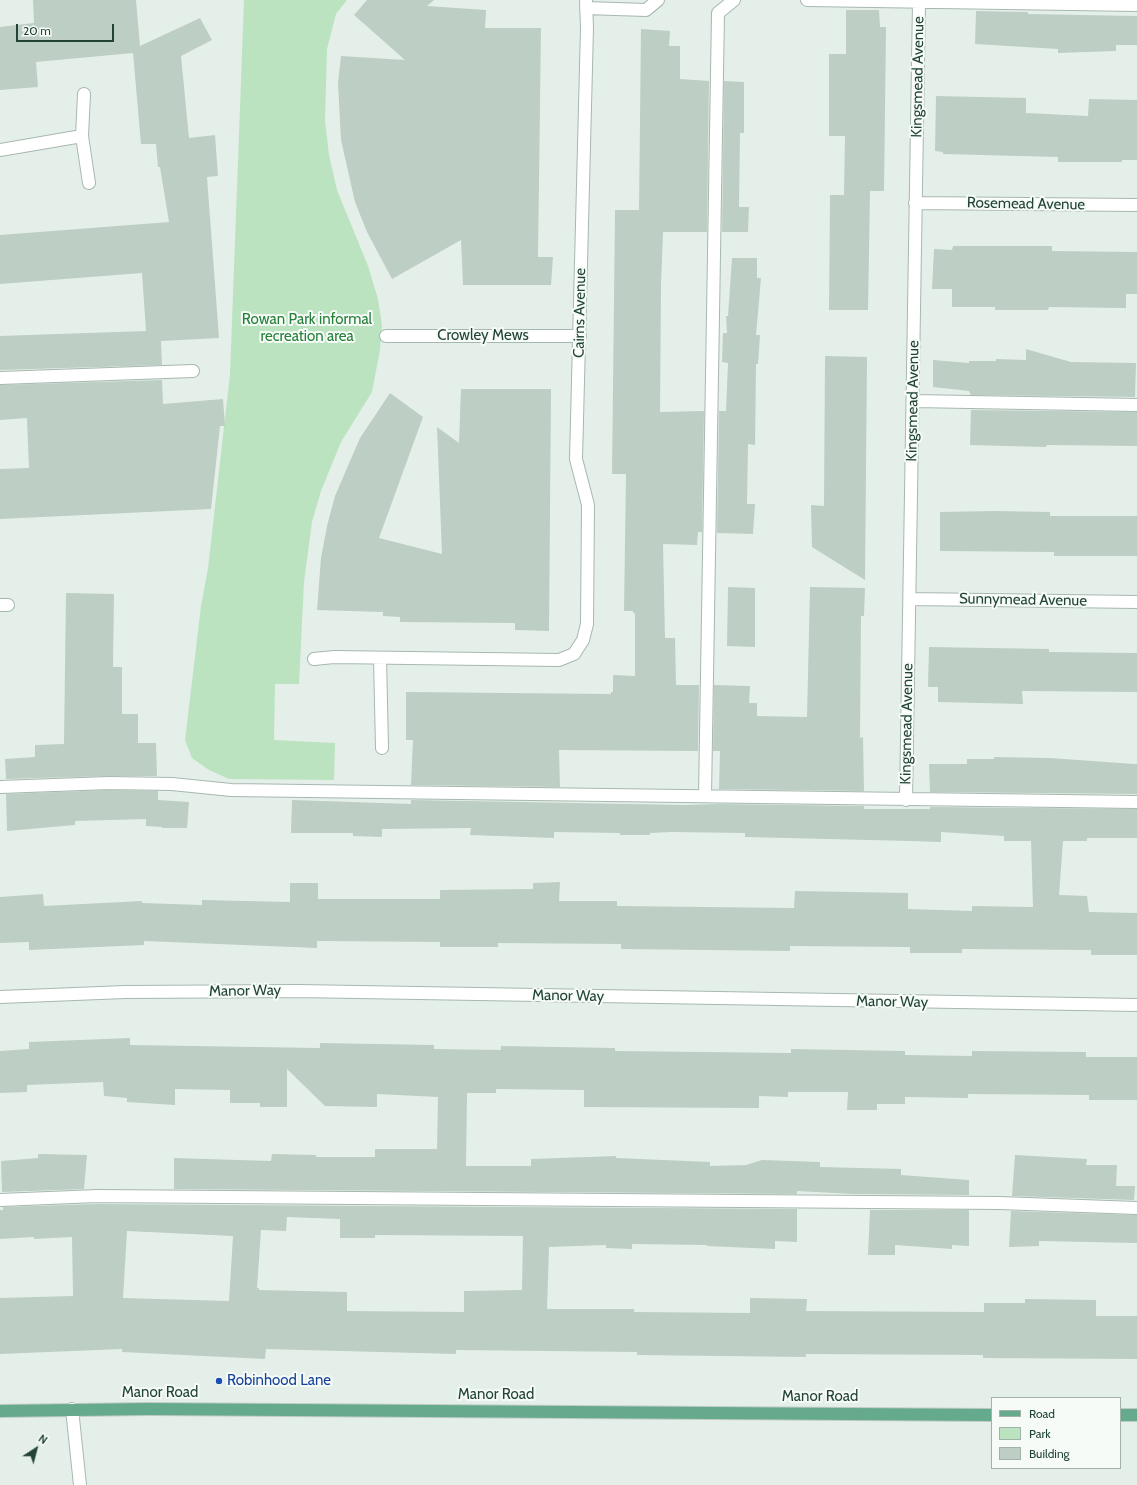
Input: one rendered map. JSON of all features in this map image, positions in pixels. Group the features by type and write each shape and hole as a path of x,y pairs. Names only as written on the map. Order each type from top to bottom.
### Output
{"main road":[{"name":"Manor Road","path":"0,1411 72,1409 991,1415"},
{"path":"1121,1415 1137,1415"}],"street":[{"path":"586,4 646,10 658,0"},
{"path":"705,796 718,12 734,0"},
{"path":"808,0 1137,5"},
{"name":"Kingsmead Avenue","path":"906,800 914,401 915,203 919,2"},
{"name":"Cairns Avenue","path":"314,659 334,657 559,660 574,654 583,640 587,624 588,505 576,459 580,336 586,4"},
{"path":"84,94 82,136 89,183"},
{"path":"0,150 82,136"},
{"name":"Rosemead Avenue","path":"915,203 1137,205"},
{"name":"Crowley Mews","path":"386,336 580,336"},
{"path":"0,378 193,371"},
{"path":"914,401 1137,405"},
{"name":"Sunnymead Avenue","path":"910,599 1137,602"},
{"path":"380,658 382,748"},
{"path":"0,787 109,783 172,784 231,790 1137,802"},
{"name":"Manor Way","path":"0,996 125,992 298,991 1137,1005"},
{"path":"0,1200 105,1196 984,1203 1137,1208"},
{"path":"72,1409 80,1485"}],"green space":[{"name":"Rowan Park informal recreation area","path":"244,0 347,0 336,14 327,49 325,120 329,155 337,190 368,266 378,299 382,325 380,350 372,392 341,442 321,491 312,522 304,582 299,684 275,684 274,740 335,743 334,780 229,779 209,770 192,758 185,740 201,606 208,568 230,374"}],"building":[{"path":"33,0 136,0 140,46 200,18 212,40 181,56 189,138 215,135 218,176 207,177 219,338 161,341 162,365 0,370 0,336 146,331 142,273 0,284 0,235 169,222 160,167 158,167 156,144 141,144 133,53 36,62 38,87 0,90 0,27 34,23"},
{"path":"367,0 434,0 427,6 486,10 485,28 541,28 538,257 553,257 551,285 463,285 461,240 392,279 367,232 355,202 341,140 338,83 341,56 405,60 354,15"},
{"path":"846,10 879,10 880,27 886,27 884,191 870,191 868,310 829,310 830,195 844,195 845,136 829,136 829,54 846,54"},
{"path":"976,11 1028,12 1028,14 1137,16 1137,45 1116,45 1116,51 1058,53 1058,49 975,44"},
{"path":"641,29 670,31 669,46 680,46 680,79 709,81 707,232 663,232 661,285 660,412 704,411 702,532 698,532 697,545 663,544 665,638 675,638 676,685 699,685 698,751 559,750 560,787 411,785 413,740 406,740 406,692 611,694 611,692 613,692 613,675 635,676 635,613 633,613 633,611 624,611 626,474 612,474 615,210 639,210"},
{"path":"724,81 744,82 744,133 740,133 739,207 749,207 748,232 722,232"},
{"path":"936,96 1026,98 1026,113 1088,116 1089,99 1137,100 1137,160 1122,160 1122,162 1058,162 1058,157 943,154 943,152 935,151"},
{"path":"953,246 1052,246 1052,251 1137,252 1137,294 1126,294 1126,308 1049,307 1048,310 995,310 995,307 952,307 952,289 932,289 934,249 952,250"},
{"path":"732,258 757,258 757,278 761,278 756,335 760,335 758,364 756,364 755,445 748,444 747,504 755,504 753,534 717,533 719,411 726,411 728,363 722,362 723,333 727,333 726,316 728,316"},
{"path":"1026,349 1071,362 1136,363 1135,397 971,395 969,391 933,387 933,360 969,363 969,361 996,361 996,359 1026,360"},
{"path":"825,356 867,357 865,580 812,547 811,505 824,506"},
{"path":"162,380 163,404 223,399 225,426 220,426 211,509 0,519 0,469 29,468 27,418 0,420 0,385"},
{"path":"461,389 551,389 549,631 515,630 515,623 400,622 400,617 383,616 383,612 317,610 321,558 335,496 360,438 390,393 423,417 379,538 442,554 437,427 459,443"},
{"path":"971,410 1137,412 1137,446 1047,445 1046,447 970,445"},
{"path":"940,512 1050,512 1050,516 1137,516 1137,556 1054,556 1054,552 940,551"},
{"path":"728,587 755,588 755,647 727,646"},
{"path":"810,587 865,588 864,616 861,616 860,738 863,737 864,791 719,789 720,751 713,751 714,685 750,686 749,703 757,703 757,716 807,717"},
{"path":"66,593 114,594 113,667 122,667 122,714 138,714 138,743 156,743 157,776 6,779 5,759 35,757 35,745 64,744"},
{"path":"929,647 1049,649 1049,652 1137,653 1137,692 1022,691 1023,704 938,702 938,687 928,687"},
{"path":"994,757 1050,758 1137,764 1137,794 930,792 929,764 967,764 967,759 994,759"},
{"path":"109,790 158,791 158,800 189,802 187,828 162,828 146,826 146,819 75,821 75,825 7,831 6,794"},
{"path":"292,800 411,804 411,800 684,805 864,806 864,809 930,809 930,807 1137,809 1137,838 1087,838 1087,841 1063,841 1059,895 1087,896 1089,912 1137,913 1137,955 1091,955 1091,950 962,949 962,953 910,953 910,947 790,946 790,951 621,949 621,944 498,943 498,947 440,947 440,942 317,941 317,948 144,941 144,945 29,950 29,942 0,943 0,897 43,894 44,906 142,901 142,903 202,905 202,900 290,902 290,883 318,883 318,899 440,899 440,890 533,889 533,883 560,882 559,901 617,901 617,906 794,908 795,891 908,893 908,909 972,911 972,906 1033,907 1031,841 1004,841 1004,836 941,832 941,842 745,837 745,833 672,832 650,833 650,835 620,835 620,833 554,832 554,838 470,835 471,828 382,829 382,837 353,836 353,833 291,833"},
{"path":"130,1038 130,1045 320,1048 320,1043 434,1045 434,1049 501,1050 501,1046 615,1048 615,1051 791,1053 791,1049 905,1051 905,1055 972,1056 972,1051 1086,1052 1086,1057 1137,1057 1137,1100 1089,1100 1089,1095 968,1094 968,1098 905,1097 905,1104 877,1104 877,1110 847,1110 848,1092 788,1092 788,1097 759,1096 759,1108 584,1107 584,1090 496,1089 496,1093 467,1093 466,1166 531,1166 531,1159 616,1156 616,1158 710,1162 710,1166 746,1165 762,1160 820,1162 820,1167 901,1169 901,1175 969,1180 969,1195 853,1194 797,1191 797,1194 174,1189 174,1158 271,1161 272,1154 316,1155 316,1157 375,1157 375,1149 437,1149 438,1097 377,1094 377,1107 325,1106 287,1069 287,1107 260,1107 260,1103 230,1103 230,1090 175,1089 175,1105 127,1102 127,1098 104,1096 103,1082 27,1085 27,1092 0,1093 0,1051 29,1049 29,1042"},
{"path":"38,1154 87,1155 84,1189 2,1192 1,1161 38,1158"},
{"path":"1015,1155 1087,1159 1086,1165 1117,1165 1116,1186 1135,1186 1134,1200 1012,1196"},
{"path":"97,1204 797,1209 797,1242 775,1241 775,1249 707,1245 632,1244 632,1249 606,1248 606,1245 549,1247 547,1309 634,1309 634,1312 750,1313 750,1298 807,1299 806,1311 984,1312 984,1303 1025,1303 1025,1299 1096,1300 1096,1316 1137,1316 1137,1359 983,1358 983,1355 806,1354 806,1357 637,1355 637,1352 456,1350 456,1354 266,1349 265,1359 122,1352 122,1349 0,1354 0,1298 73,1296 72,1237 0,1239 0,1210 3,1210 3,1207","holes":["287,1217 340,1219 340,1238 375,1238 375,1235 523,1236 522,1290 464,1291 464,1312 347,1311 347,1292 259,1290 259,1288 257,1288 261,1230 286,1231","127,1231 233,1236 229,1301 123,1298"]},
{"path":"870,1210 969,1210 969,1246 952,1245 952,1249 895,1245 895,1255 868,1255"},
{"path":"1011,1211 1137,1215 1137,1243 1039,1241 1039,1246 1009,1247"}],"place":[{"name":"Robinhood Lane","path":"219,1381"}]}
